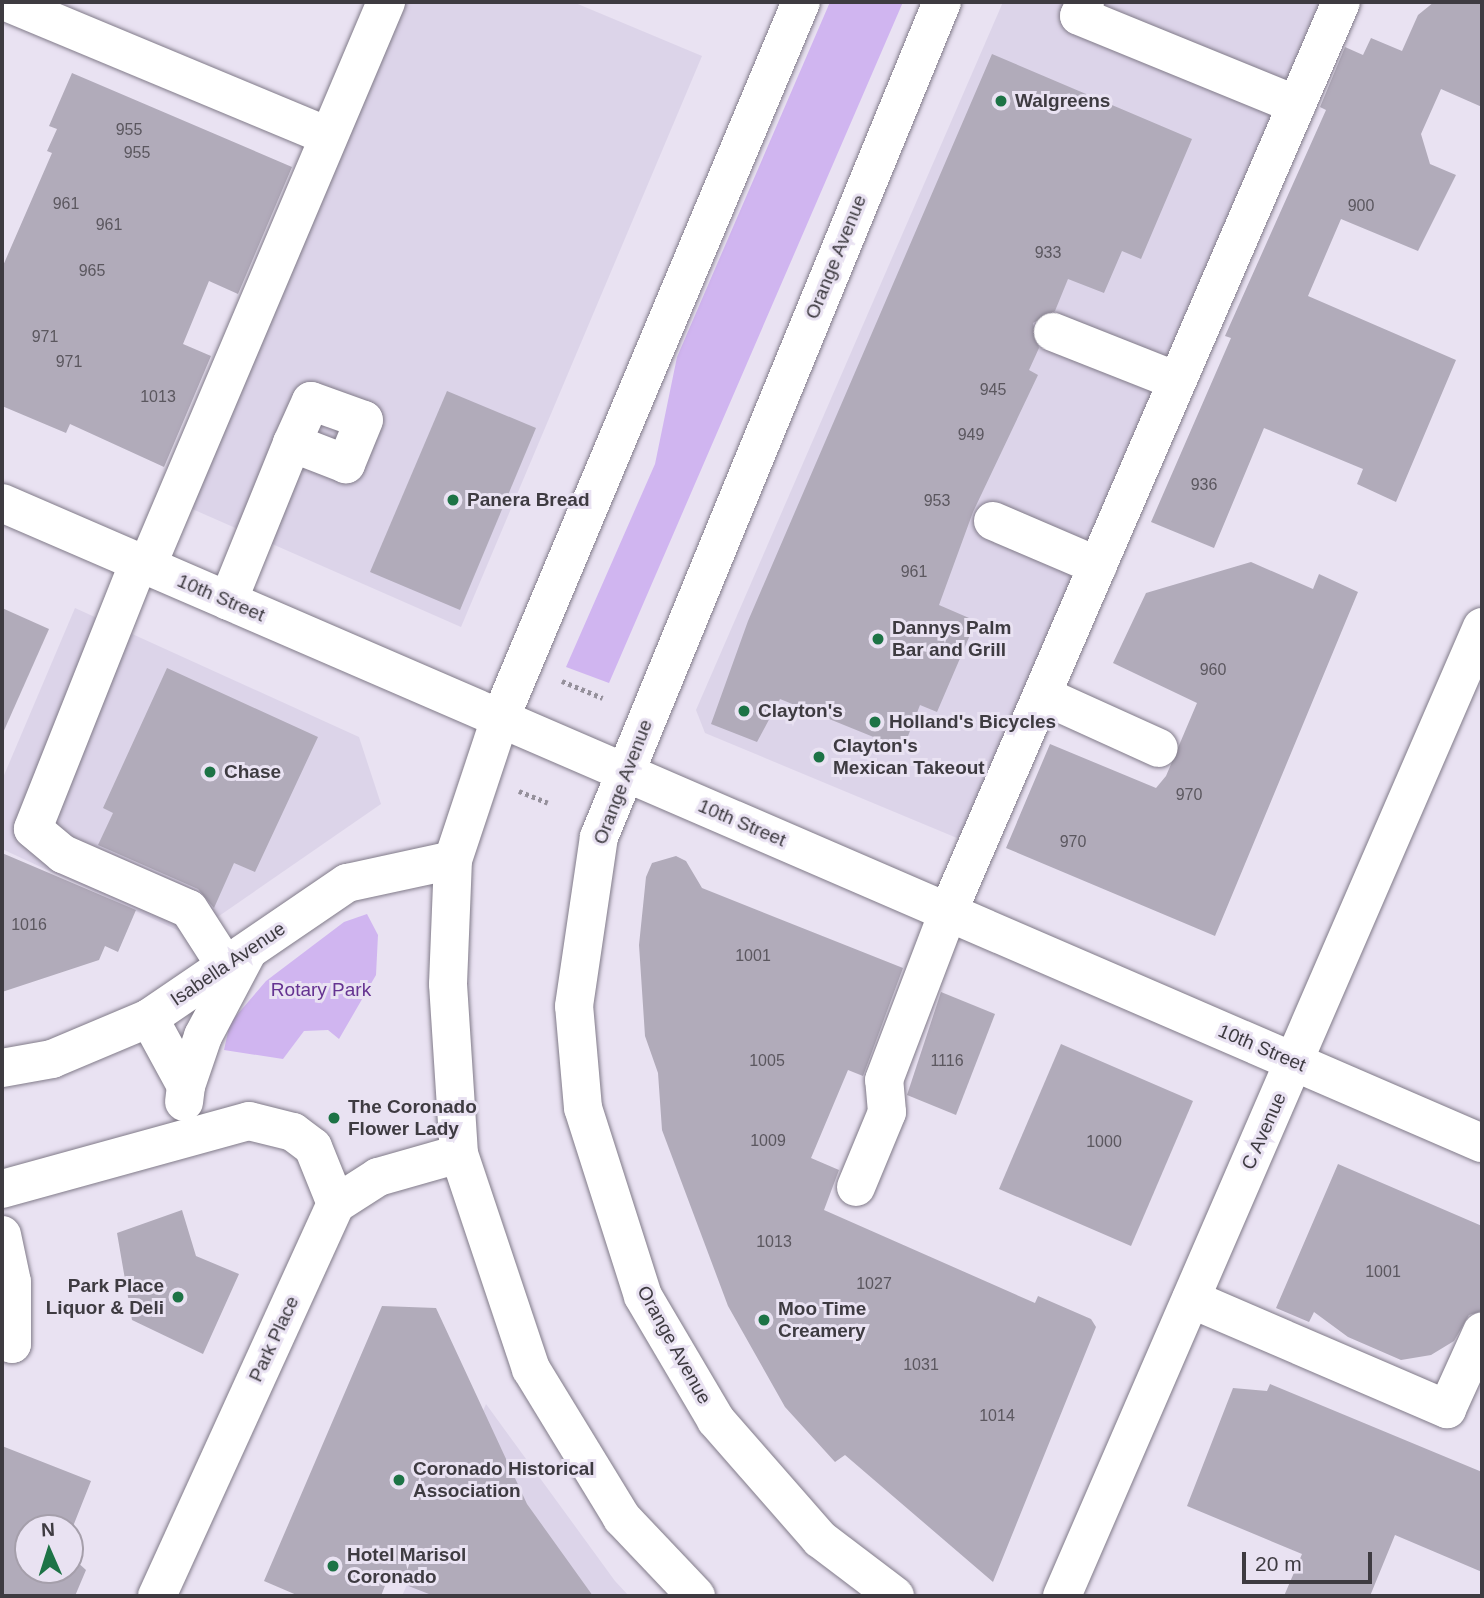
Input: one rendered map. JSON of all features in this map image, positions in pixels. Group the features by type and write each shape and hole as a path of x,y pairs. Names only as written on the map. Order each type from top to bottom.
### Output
{"main road":[{"path":"6,2 328,136"},
{"path":"179,1135 186,1086 235,958 189,909 63,853 33,829 143,564 386,2"},
{"path":"696,1596 622,1518 531,1368 459,1154 448,984 453,860 500,719 801,2"},
{"name":"Orange Avenue","path":"895,1596 820,1539 716,1420 643,1296 583,1108 573,1006 599,837 942,2"},
{"path":"1085,2 1079,16 1297,105"},
{"path":"856,1187 887,1112 884,1080 948,912 1341,2"},
{"path":"1053,332 1177,381"},
{"path":"228,601 292,443"},
{"name":"10th Street","path":"2,503 1482,1143"},
{"path":"993,521 1098,566"},
{"name":"C Avenue","path":"1062,1596 1482,627"},
{"path":"1042,695 1159,748"},
{"name":"Isabella Avenue","path":"2,1068 52,1059 149,1018 347,883 453,860"},
{"path":"149,1018 186,1086"},
{"path":"2,1189 179,1135 249,1121 293,1132 313,1147 336,1204 378,1177 459,1154"},
{"name":"Park Place","path":"157,1596 336,1204"},
{"path":"2,1235 12,1282 12,1345 2,1340"},
{"path":"1191,1299 1447,1409 1482,1332"}],"path":[{"path":"557,679 603,698"}],"shaded area":[{"path":"401,2 573,2 702,56 461,627 190,508"},
{"path":"1003,2 1332,2 969,843 705,733 696,710"},
{"path":"75,608 359,737 381,804 190,936 2,849 2,780"},
{"path":"486,1404 615,1581 629,1596 402,1596"}],"green space":[{"path":"830,2 903,2 609,683 566,667 655,464 677,357"},
{"name":"Rotary Park","path":"367,914 378,935 376,975 339,1039 328,1030 304,1031 283,1059 224,1050 230,1023 266,981 344,922"}],"building":[{"path":"1434,2 1482,2 1482,107 1441,89 1421,134 1430,164 1456,175 1418,251 1341,219 1308,296 1456,360 1396,502 1357,484 1363,469 1264,428 1214,548 1151,522 1231,338 1225,336 1326,110 1320,107 1345,47 1363,55 1371,38 1402,51 1418,15"},
{"path":"992,54 1192,139 1141,259 1122,251 1104,293 1068,279 1055,311 1033,323 1039,348 1029,370 1038,375 973,512 939,605 976,621 937,712 920,705 903,749 780,699 757,742 711,724 748,621"},
{"path":"72,73 292,167 238,294 209,281 183,344 211,356 164,467 70,424 66,433 2,406 2,268 52,153 47,151 57,129 49,126"},
{"name":"Panera Bread","path":"447,391 536,428 460,610 370,572"},
{"path":"1251,562 1313,589 1319,574 1358,592 1215,936 1006,848 1050,744 1156,788 1166,776 1197,703 1113,663 1146,593"},
{"path":"2,608 49,629 2,735"},
{"name":"Chase","path":"167,668 318,737 255,872 234,863 214,908 198,889 98,845 113,813 103,808"},
{"path":"2,853 136,910 118,952 105,946 99,960 2,992"},
{"path":"676,856 686,861 702,888 903,968 863,1076 848,1070 811,1158 839,1170 824,1210 1035,1303 1038,1296 1091,1319 1096,1327 993,1582 845,1455 835,1462 785,1407 728,1306 662,1130 658,1073 645,1036 639,945 646,877 652,863"},
{"path":"941,992 995,1014 956,1115 907,1095"},
{"path":"1061,1044 1193,1101 1131,1246 999,1189"},
{"path":"1338,1164 1482,1226 1482,1311 1469,1315 1454,1341 1431,1355 1401,1360 1348,1337 1314,1312 1309,1322 1276,1308"},
{"name":"Park Place Liquor & Deli","path":"182,1210 196,1256 239,1274 203,1354 132,1320 117,1233"},
{"path":"382,1306 436,1308 527,1504 593,1596 434,1596 388,1578 381,1596 299,1596 264,1581"},
{"path":"1270,1384 1482,1472 1482,1572 1395,1535 1370,1596 1284,1596 1302,1554 1187,1506 1233,1388 1267,1391"},
{"path":"2,1446 91,1481 78,1514 14,1514 14,1584 80,1584 75,1596 2,1596"}],"place":[{"name":"Walgreens","path":"1001,101"},
{"name":"Panera Bread","path":"453,500"},
{"name":"Dannys Palm Bar and Grill","path":"878,639"},
{"name":"Clayton's","path":"744,711"},
{"name":"Holland's Bicycles","path":"875,722"},
{"name":"Clayton's Mexican Takeout","path":"819,757"},
{"name":"Chase","path":"210,772"},
{"name":"The Coronado Flower Lady","path":"334,1118"},
{"name":"Park Place Liquor & Deli","path":"178,1297"},
{"name":"Moo Time Creamery","path":"764,1320"},
{"name":"Coronado Historical Association","path":"399,1480"},
{"name":"Hotel Marisol Coronado","path":"333,1566"}]}
